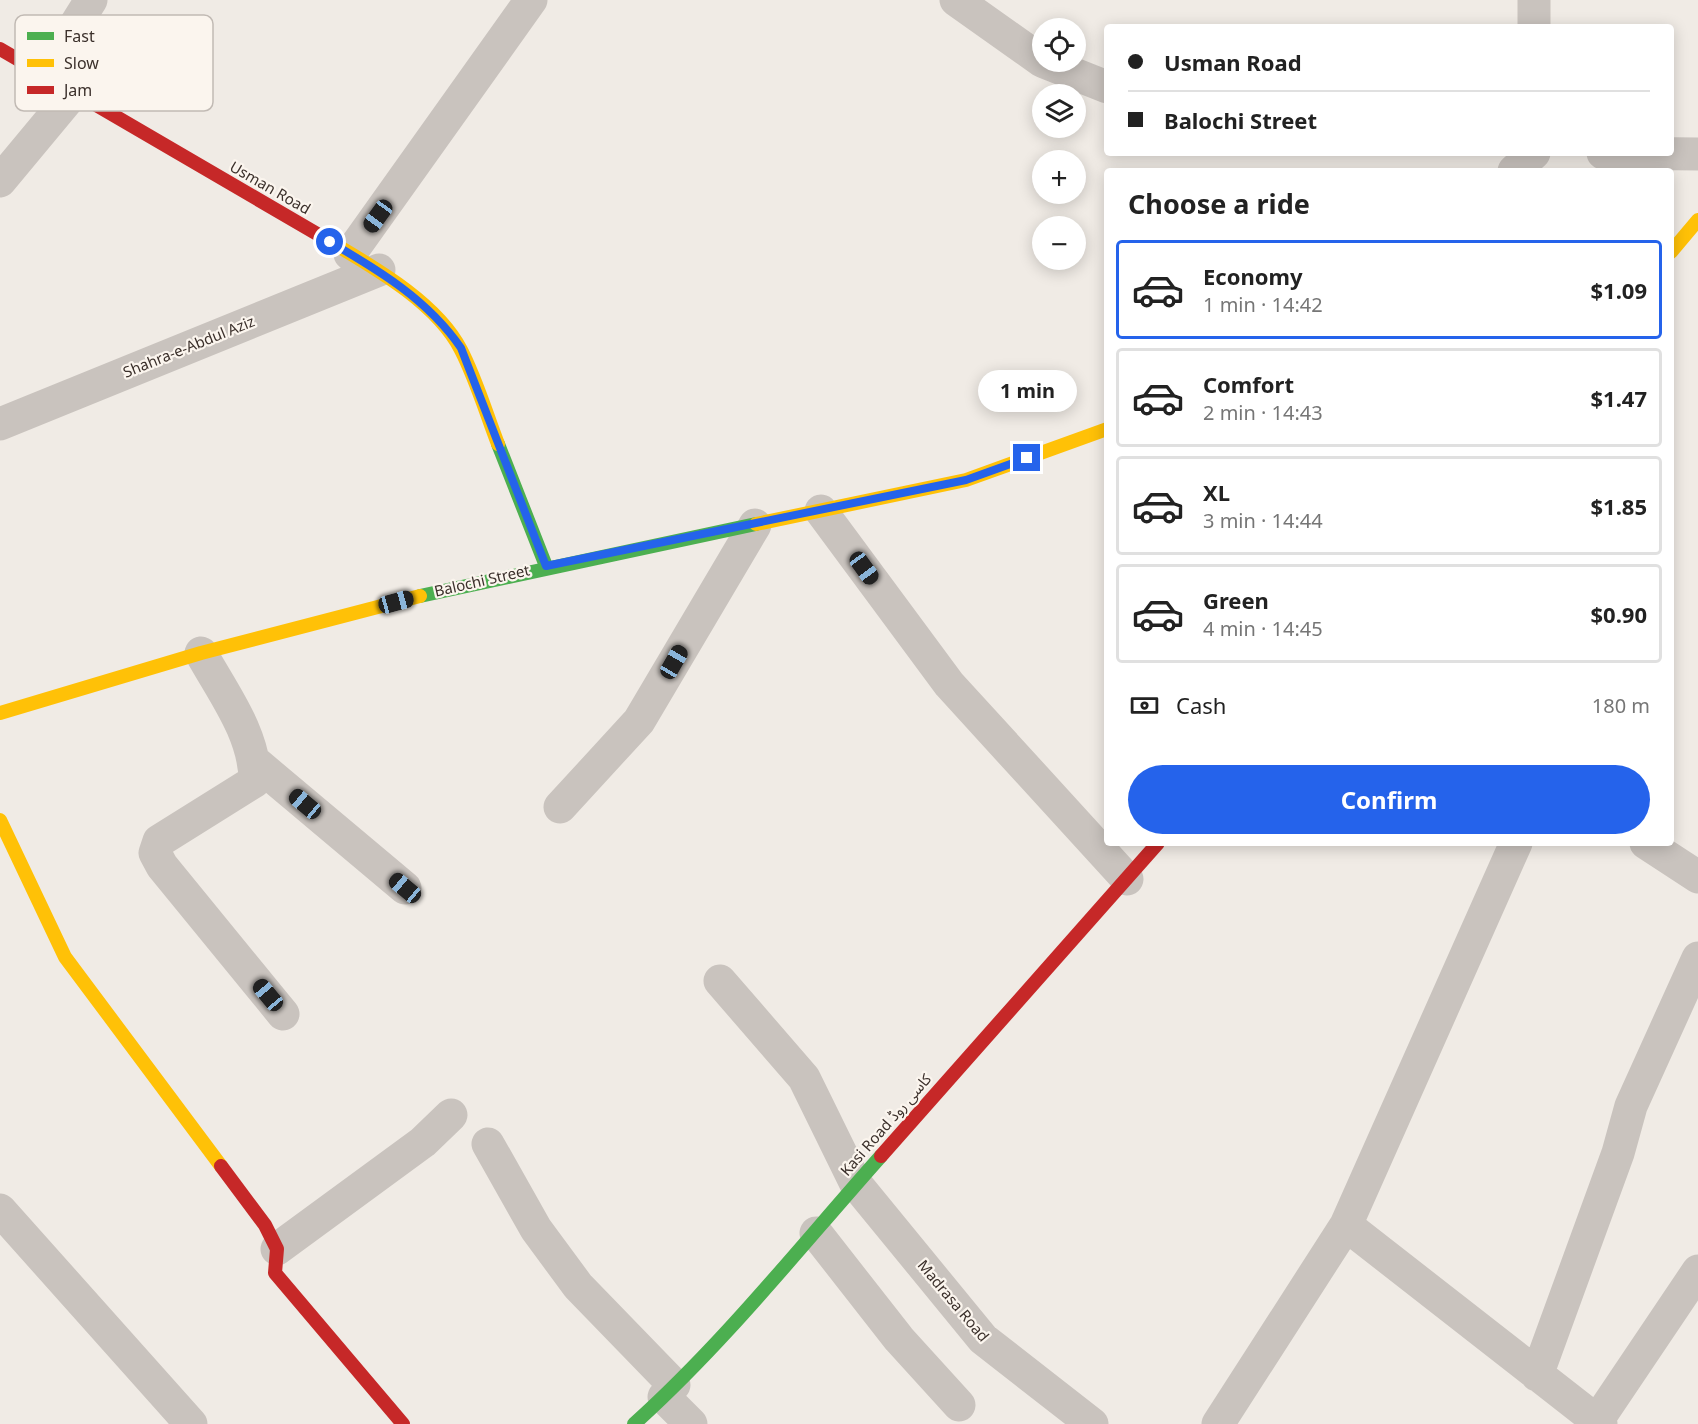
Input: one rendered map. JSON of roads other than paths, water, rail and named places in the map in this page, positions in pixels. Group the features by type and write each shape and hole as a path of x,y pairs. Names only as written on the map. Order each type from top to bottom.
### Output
{"street":[{"path":"82,15 92,0"},
{"path":"350,254 531,0"},
{"path":"956,0 1032,53"},
{"path":"1534,0 1534,24"},
{"name":"Usman Road","path":"0,49 15,58"},
{"path":"1070,72 1104,86"},
{"path":"0,181 58,111"},
{"name":"Usman Road","path":"106,111 379,270 424,304 447,328 461,348 546,566"},
{"path":"1674,154 1698,154"},
{"path":"1517,168 1531,156"},
{"path":"1674,248 1698,220"},
{"name":"Shahra-e-Abdul Aziz","path":"0,423 379,270"},
{"name":"Balochi Street","path":"0,713 201,653 461,585 966,480 1104,430"},
{"path":"821,511 949,684 1126,879"},
{"path":"560,807 639,721 755,525"},
{"path":"201,653 250,741 255,762 255,781 159,841 155,853 162,866 283,1014"},
{"path":"255,762 405,888"},
{"path":"0,820 65,957 265,1225 277,1249 275,1273 403,1424"},
{"name":"Kasi Road کاسی روڈ","path":"634,1424 669,1391 816,1233 856,1184 1155,846"},
{"path":"1218,1424 1346,1225 1515,846"},
{"path":"1651,846 1698,877"},
{"path":"1538,1375 1618,1153 1631,1106 1698,958"},
{"name":"Madrasa Road","path":"720,981 804,1078 856,1184 983,1340 1092,1424"},
{"path":"277,1249 423,1142 451,1115"},
{"path":"488,1144 536,1229 578,1286 669,1391 691,1424"},
{"path":"0,1210 191,1424"},
{"path":"1346,1225 1598,1423 1698,1270"},
{"path":"816,1233 899,1340 959,1405"}]}
